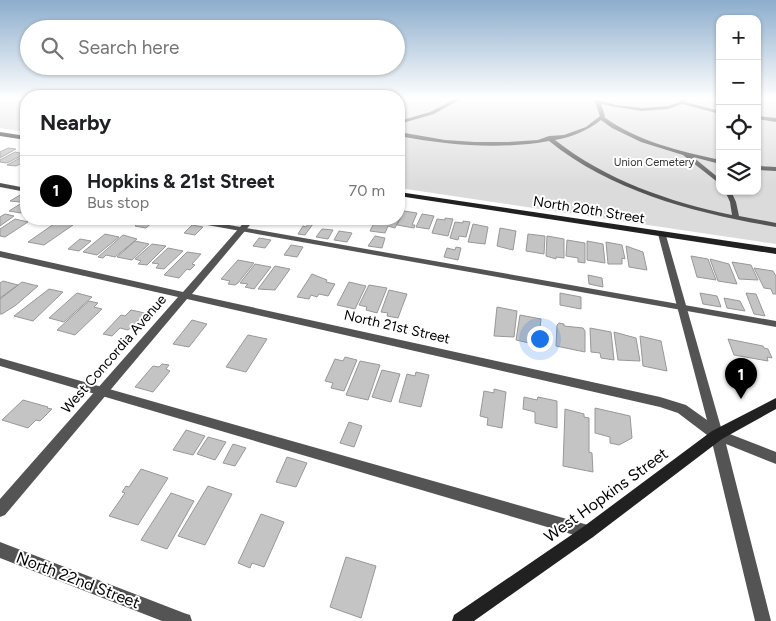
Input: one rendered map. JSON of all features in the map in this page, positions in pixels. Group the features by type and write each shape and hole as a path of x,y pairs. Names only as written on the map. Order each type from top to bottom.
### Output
{"main road":[{"path":"0,134 20,137"},
{"name":"North 20th Street","path":"405,195 776,251"},
{"name":"West Hopkins Street","path":"460,621 588,532 717,435 776,403"}],"street":[{"name":"West Concordia Avenue","path":"0,510 246,225"},
{"path":"662,234 717,435 764,621"},
{"name":"North 21st Street","path":"0,254 660,402 682,409 717,435 776,458"},
{"name":"North 22nd Street","path":"0,550 184,621"}],"lane":[{"path":"405,135 444,142 476,144 549,138 581,132 588,128"},
{"path":"616,128 621,132 684,153 716,161"},
{"path":"549,138 583,162 632,186 694,207 776,225"},
{"path":"684,153 716,179"},
{"path":"761,168 776,168"},
{"path":"0,185 20,189"},
{"path":"729,195 736,217"},
{"path":"219,225 776,324"},
{"path":"0,362 103,390 588,532"}],"green space":[{"path":"0,128 20,128 20,131"},
{"name":"Union Cemetery","path":"405,128 716,128 716,195 761,195 761,128 776,128 776,244 405,189"}],"building":[{"path":"8,148 16,149 0,158 0,152"},
{"path":"15,152 20,153 20,156 7,163 0,162 0,160"},
{"path":"20,158 20,164 16,166 7,165"},
{"path":"20,195 20,202 10,201"},
{"path":"20,204 20,213 9,211"},
{"path":"405,211 417,213 412,225 415,225 414,228 397,225 405,225"},
{"path":"5,214 14,216 0,226 0,217"},
{"path":"422,214 434,216 429,229 416,227"},
{"path":"445,218 453,219 448,236 432,233 437,219 445,220"},
{"path":"15,219 20,220 20,225 23,225 5,237 0,236 0,229"},
{"path":"463,221 470,222 466,237 459,236 458,240 450,238 455,222 463,223"},
{"path":"473,224 488,227 485,244 468,242"},
{"path":"52,225 73,225 44,245 28,242"},
{"path":"136,225 149,225 146,228 135,226"},
{"path":"192,225 203,227 195,235 184,233"},
{"path":"312,225 305,235 298,234 303,226"},
{"path":"373,225 396,225 395,228 388,226 385,233 370,231"},
{"path":"500,228 516,231 513,250 497,246"},
{"path":"322,229 333,230 328,239 316,237"},
{"path":"339,231 352,233 347,242 334,240"},
{"path":"105,234 119,237 97,255 83,252"},
{"path":"528,234 545,236 544,254 526,251"},
{"path":"123,235 137,239 115,257 106,255 103,258 98,257"},
{"path":"375,236 385,238 382,248 368,246"},
{"path":"547,236 564,239 564,258 556,257 556,259 546,256"},
{"path":"259,238 271,240 265,248 253,246"},
{"path":"80,239 91,241 79,251 68,249"},
{"path":"567,240 585,243 585,263 578,262 578,258 566,256"},
{"path":"135,241 149,244 132,260 117,257"},
{"path":"587,241 603,244 605,263 587,260"},
{"path":"606,242 622,245 625,259 622,258 622,264 608,264"},
{"path":"152,244 166,246 147,265 138,264 141,261 135,259"},
{"path":"291,245 303,247 297,257 284,255"},
{"path":"626,246 643,252 647,270 629,267"},
{"path":"456,247 461,248 458,260 444,257 447,248 455,250"},
{"path":"168,248 183,251 164,269 156,268 159,264 152,263"},
{"path":"187,252 201,254 192,264 195,265 190,270 187,269 179,278 164,275"},
{"path":"691,256 708,259 716,280 697,277"},
{"path":"710,259 729,264 737,284 718,281"},
{"path":"238,260 254,263 238,283 235,285 228,284 230,281 221,279"},
{"path":"732,262 751,265 758,280 739,279"},
{"path":"255,264 271,267 254,289 245,287 248,284 240,283"},
{"path":"275,266 290,269 275,290 258,289"},
{"path":"754,268 773,271 776,276 776,294 773,294 771,289 764,288"},
{"path":"312,274 327,280 326,282 335,284 328,296 319,294 317,297 311,295 309,299 297,297"},
{"path":"588,275 602,278 603,287 589,284"},
{"path":"3,281 18,285 0,298 0,283"},
{"path":"22,282 38,286 16,305 0,314 0,299"},
{"path":"349,282 366,286 355,309 337,305"},
{"path":"369,285 387,288 377,313 366,310 367,307 359,305"},
{"path":"49,289 63,292 33,321 14,316"},
{"path":"389,290 407,294 398,318 387,316 388,313 381,312"},
{"path":"77,293 92,297 64,322 49,318"},
{"path":"560,293 581,297 581,309 560,305"},
{"path":"700,293 717,296 721,307 703,304"},
{"path":"746,293 756,294 765,316 754,314"},
{"path":"724,298 740,301 745,311 727,308"},
{"path":"89,301 98,303 94,307 102,309 75,335 57,330"},
{"path":"497,307 517,311 514,337 494,336"},
{"path":"131,310 145,313 128,330 120,328 112,336 103,334 121,315 125,316"},
{"path":"520,315 541,319 538,345 516,340"},
{"path":"192,320 207,324 189,347 173,344"},
{"path":"559,323 564,324 564,326 583,328 585,331 585,352 556,346 557,325"},
{"path":"590,328 611,332 614,360 601,358 600,353 591,352"},
{"path":"614,332 636,338 640,361 618,360"},
{"path":"248,335 267,339 246,372 226,367"},
{"path":"640,336 661,341 667,371 643,366"},
{"path":"728,339 763,346 768,349 772,358 767,357 768,361 734,355"},
{"path":"345,357 357,360 344,391 331,388 333,383 325,381 335,359 343,361"},
{"path":"360,361 380,365 368,400 346,395"},
{"path":"162,364 169,365 166,369 170,371 153,392 135,387 153,366 159,367"},
{"path":"382,370 400,374 391,402 372,397"},
{"path":"416,372 429,375 421,407 399,402 407,374 415,376"},
{"path":"494,389 506,392 502,428 487,425 488,418 480,416 484,391 494,393"},
{"path":"524,397 537,400 538,397 557,401 557,428 535,423 535,412 523,409"},
{"path":"23,400 52,409 40,421 36,420 28,428 2,420"},
{"path":"595,408 630,416 632,438 619,445 610,443 610,437 595,433"},
{"path":"565,409 584,414 584,417 589,418 589,452 592,453 593,472 563,466"},
{"path":"349,422 362,426 354,447 340,443"},
{"path":"186,430 205,436 193,455 173,450"},
{"path":"208,437 226,442 215,460 197,454"},
{"path":"233,444 246,448 235,466 223,463"},
{"path":"287,457 307,463 296,487 276,482"},
{"path":"141,469 168,478 138,525 109,516 125,493 122,492 126,486 129,487"},
{"path":"208,486 232,494 205,545 178,536"},
{"path":"171,493 194,501 167,549 141,540"},
{"path":"261,514 284,522 264,567 252,563 250,568 238,563"},
{"path":"346,557 376,566 361,618 330,607"}],"place":[{"name":"Hopkins & 21st Street","path":"741,399"}]}
